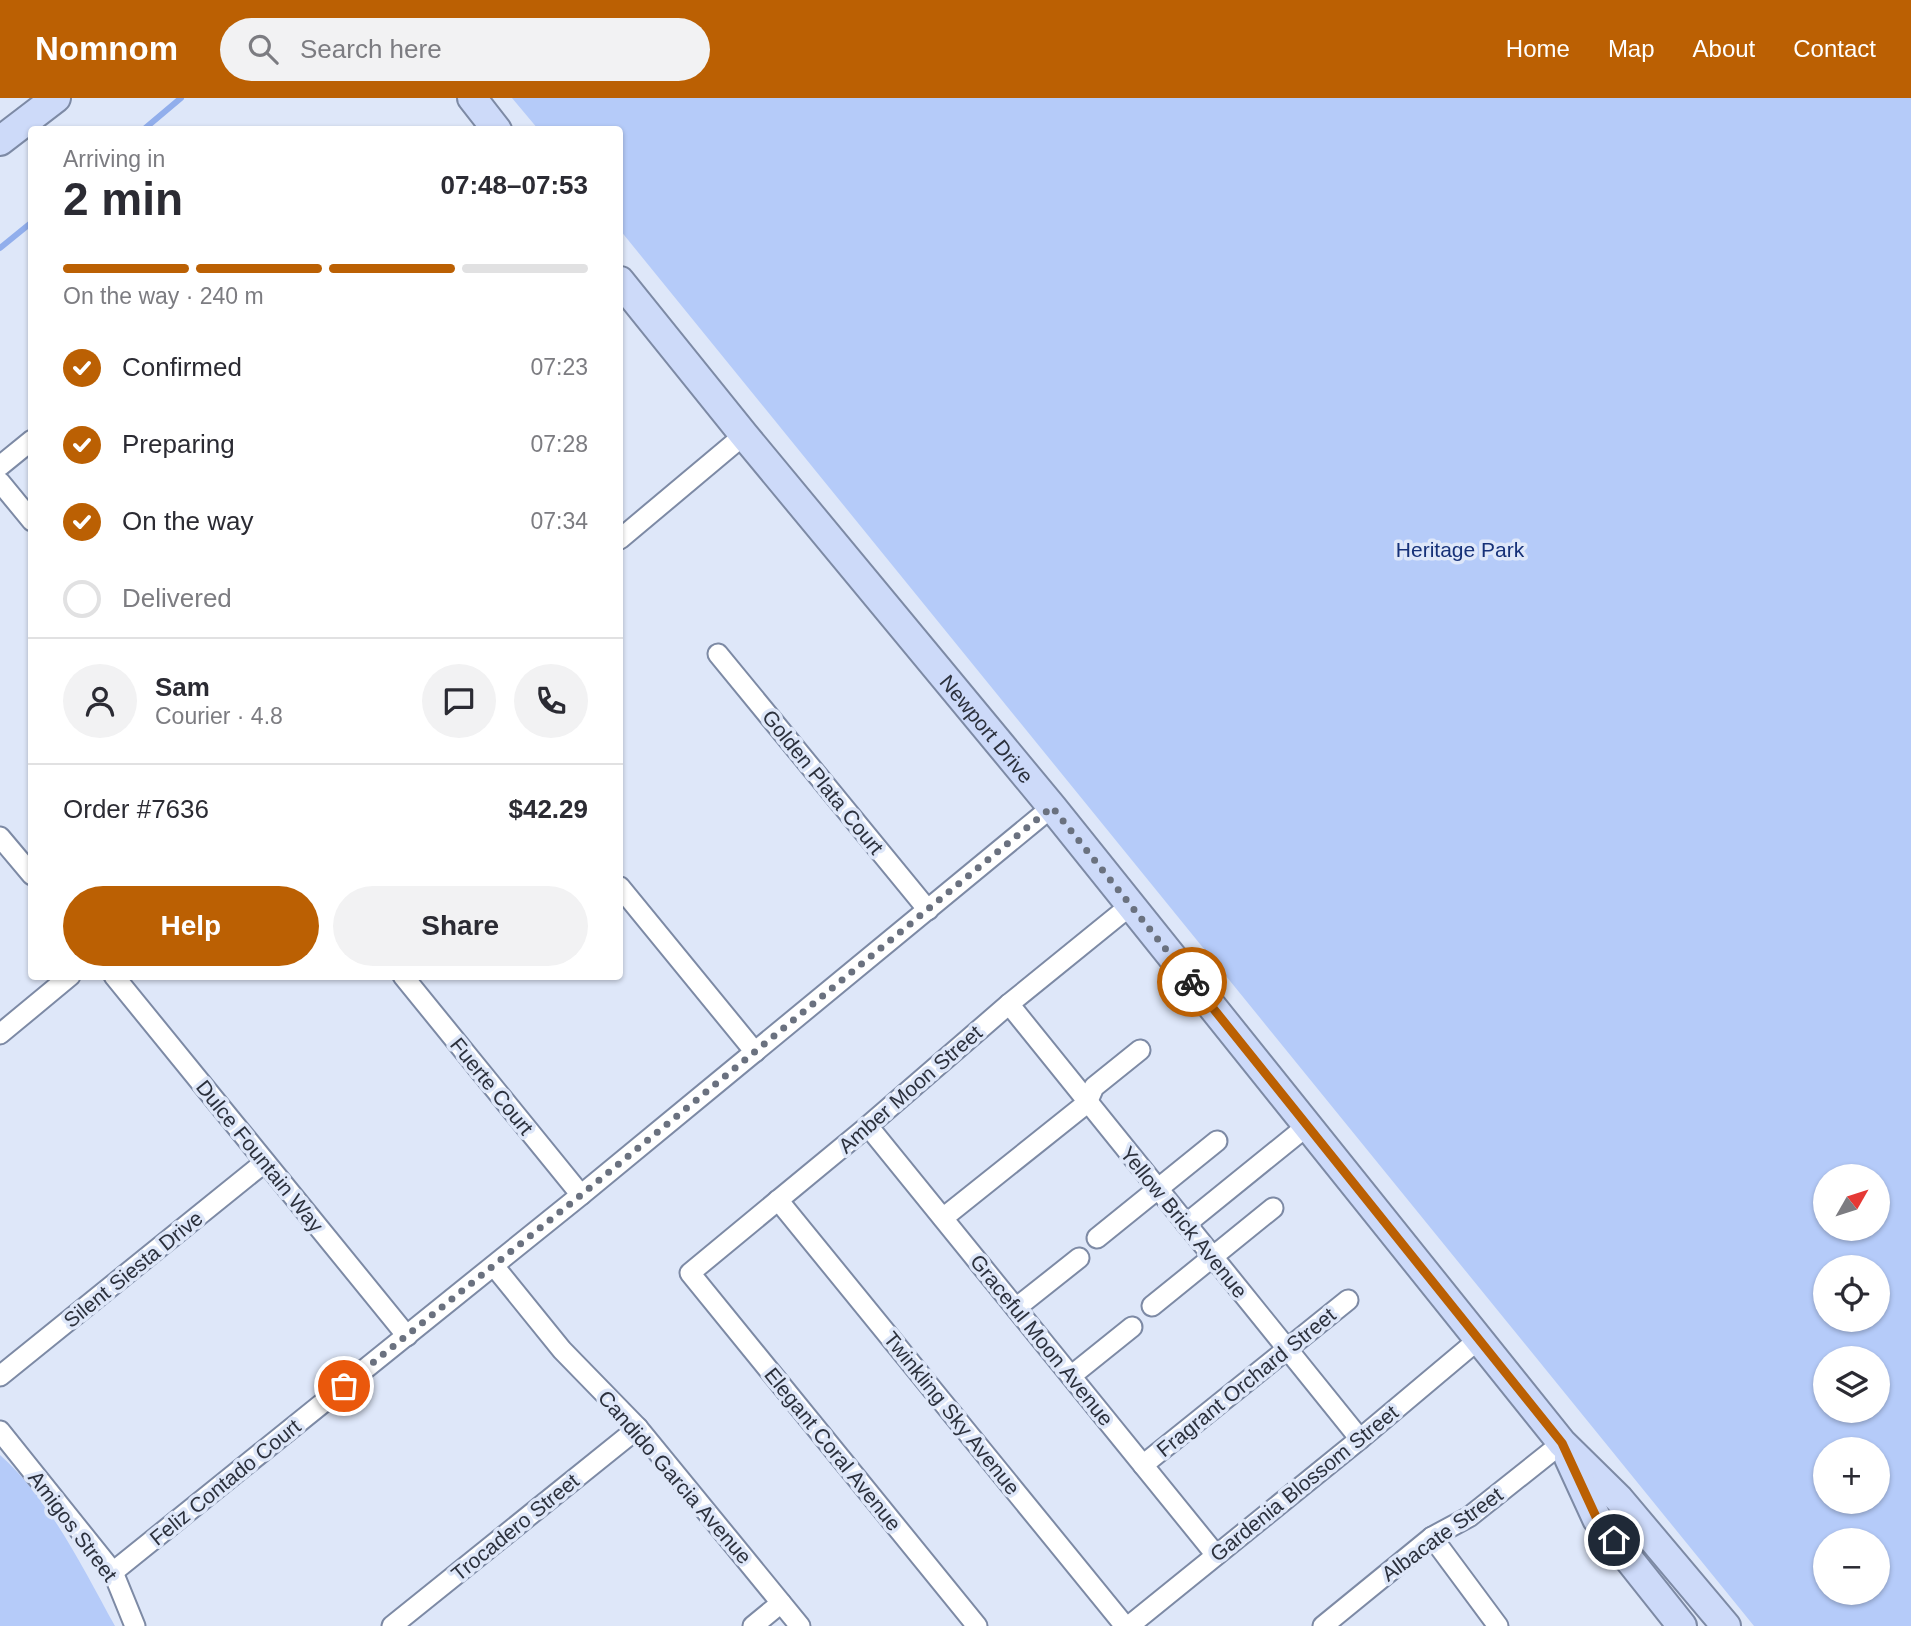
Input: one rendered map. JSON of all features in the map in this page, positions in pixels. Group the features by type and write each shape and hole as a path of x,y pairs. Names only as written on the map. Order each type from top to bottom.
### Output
{"street":[{"path":"0,141 56,98"},
{"path":"472,98 494,126"},
{"name":"Newport Drive","path":"623,285 1052,807 1562,1443 1619,1499 1726,1626"},
{"path":"623,536 744,435"},
{"path":"0,466 28,443"},
{"path":"0,482 28,516"},
{"name":"Golden Plata Court","path":"719,654 928,910"},
{"name":"Feliz Contado Court","path":"113,1572 494,1266 1052,807"},
{"path":"0,837 28,870"},
{"path":"623,891 755,1052"},
{"name":"Amber Moon Street","path":"690,1273 869,1126 1009,1004 1131,905"},
{"path":"0,1034 65,980"},
{"name":"Dulce Fountain Way","path":"117,980 407,1336"},
{"name":"Fuerte Court","path":"406,980 581,1195"},
{"name":"Yellow Brick Avenue","path":"1009,1004 1360,1438"},
{"path":"943,1218 1087,1102 1094,1087 1140,1050"},
{"name":"Graceful Moon Avenue","path":"869,1126 1216,1555"},
{"path":"1186,1224 1307,1126"},
{"path":"1097,1238 1217,1141"},
{"name":"Silent Siesta Drive","path":"0,1376 265,1162"},
{"name":"Twinkling Sky Avenue","path":"778,1200 1127,1626"},
{"path":"1152,1306 1273,1208"},
{"path":"1016,1308 1079,1258"},
{"name":"Candido Garcia Avenue","path":"494,1266 562,1350 638,1428 800,1626"},
{"name":"Elegant Coral Avenue","path":"690,1273 976,1626"},
{"name":"Fragrant Orchard Street","path":"1143,1465 1348,1300"},
{"path":"1071,1376 1132,1327"},
{"name":"Gardenia Blossom Street","path":"1127,1626 1479,1339"},
{"name":"Trocadero Street","path":"392,1626 638,1428"},
{"name":"Amigos Street","path":"0,1432 113,1572 135,1626"},
{"name":"Newport Drive","path":"1562,1443 1597,1519 1682,1626"},
{"name":"Albacate Street","path":"1323,1626 1432,1537 1469,1517 1562,1443"},
{"path":"1432,1537 1498,1626"},
{"path":"753,1626 781,1603"}],"green space":[{"name":"Heritage Park","path":"512,98 1911,98 1911,1626 1754,1626 623,234 623,126 535,126"},
{"path":"0,1455 35,1493 50,1514 78,1558 115,1626 0,1626"}],"waterway":[{"path":"148,126 181,98"},
{"path":"0,248 28,225"}],"way so far":[{"path":"344,1386 581,1195 1052,807 1192,982"}],"route":[{"path":"1192,982 1562,1443 1597,1519 1614,1540"}]}
